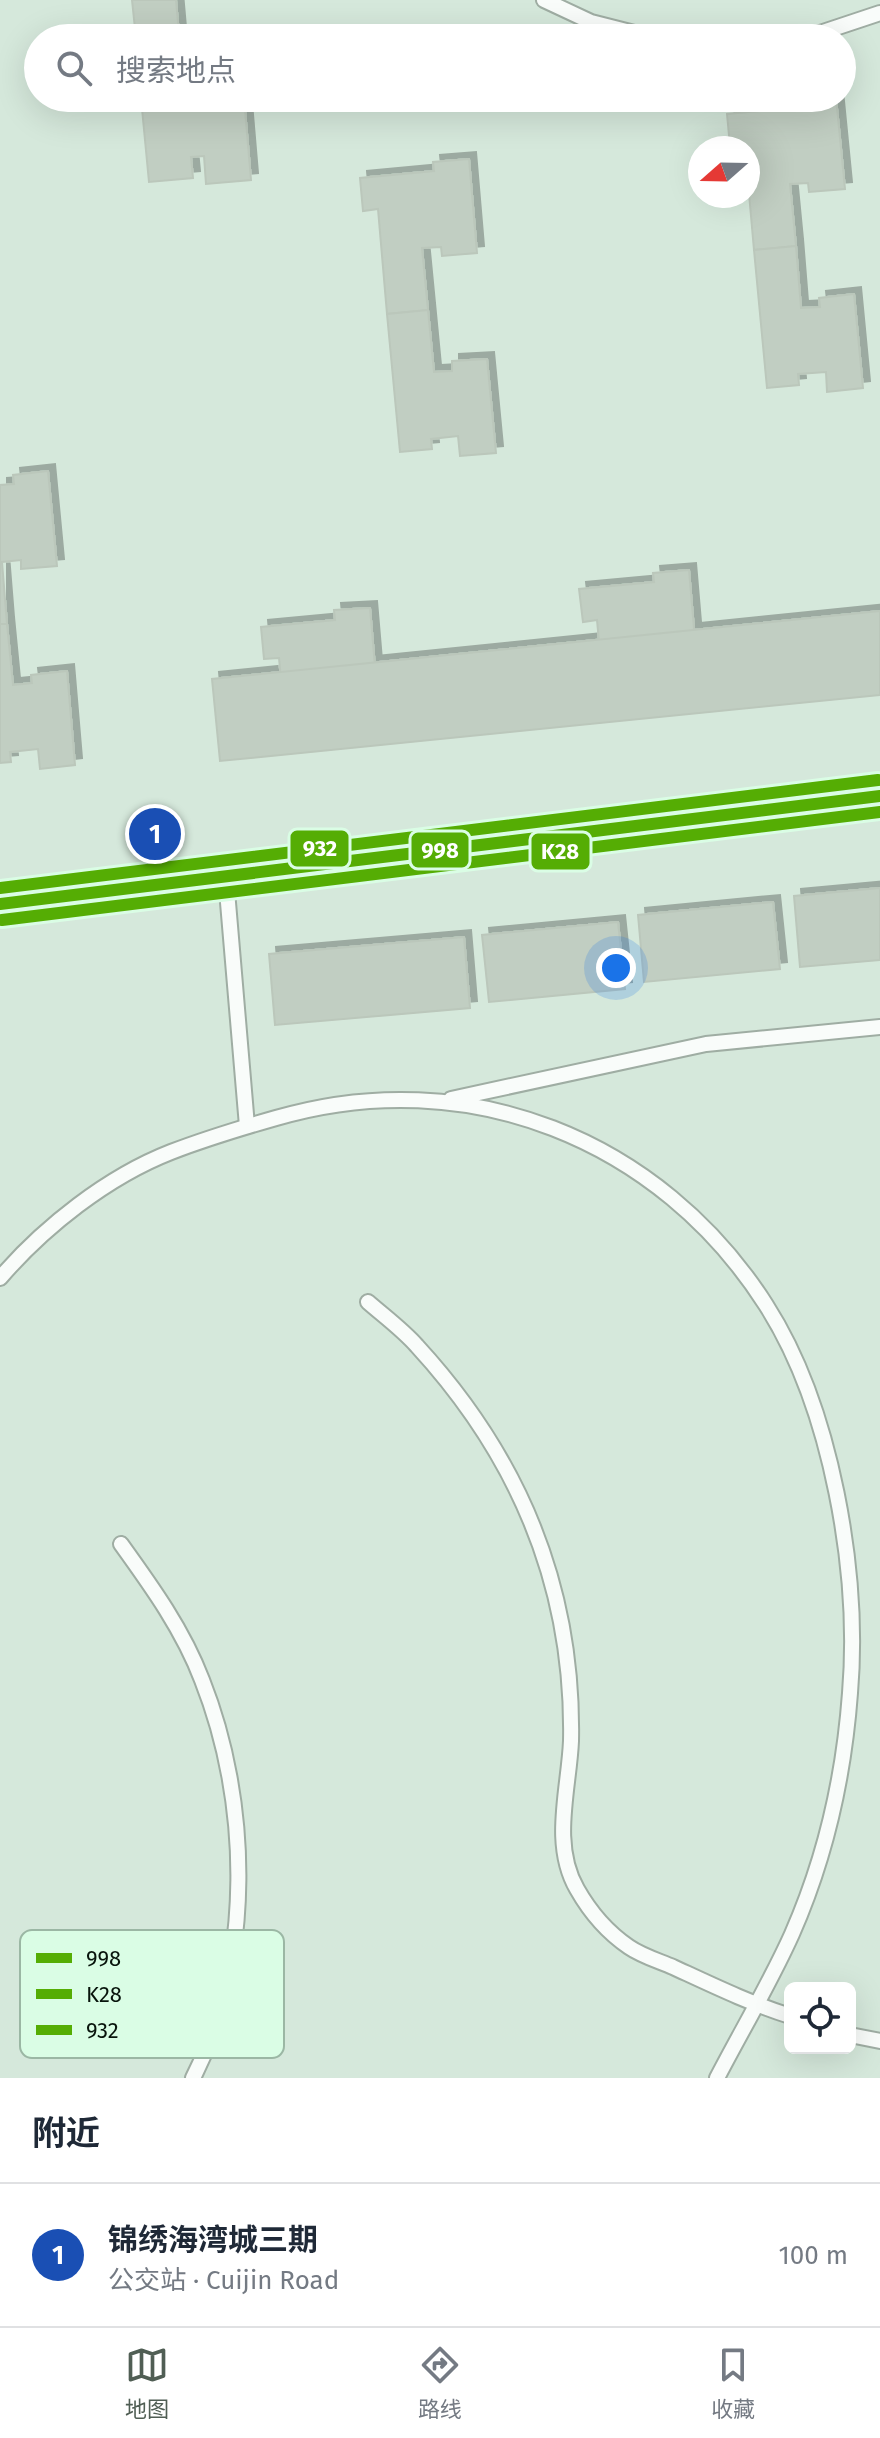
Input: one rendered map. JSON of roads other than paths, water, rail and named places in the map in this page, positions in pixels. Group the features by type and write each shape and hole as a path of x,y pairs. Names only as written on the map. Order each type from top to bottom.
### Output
{"street":[{"path":"0,904 880,796"}],"lane":[{"path":"544,0 599,24"},
{"path":"847,24 880,13"},
{"path":"226,876 247,1126"},
{"path":"443,1100 706,1044 880,1027"},
{"path":"0,1278 26,1248 92,1194 167,1153 311,1107 377,1099 443,1100 509,1112 572,1134 630,1166 684,1206 730,1254 768,1308 798,1368 825,1446 843,1527 851,1609 850,1692 840,1774 821,1854 793,1932 717,2078"},
{"path":"368,1302 415,1343 457,1390 492,1442 522,1498 545,1556 561,1617 569,1679 571,1743 563,1846 575,1887 598,1921 630,1948 756,2005 784,2014"},
{"path":"121,1544 167,1608 202,1679 226,1754 238,1832 238,1911 235,1930"},
{"path":"856,2036 880,2041"},
{"path":"193,2078 202,2058"}],"place":[{"name":"锦绣海湾城三期","path":"155,834"}]}
